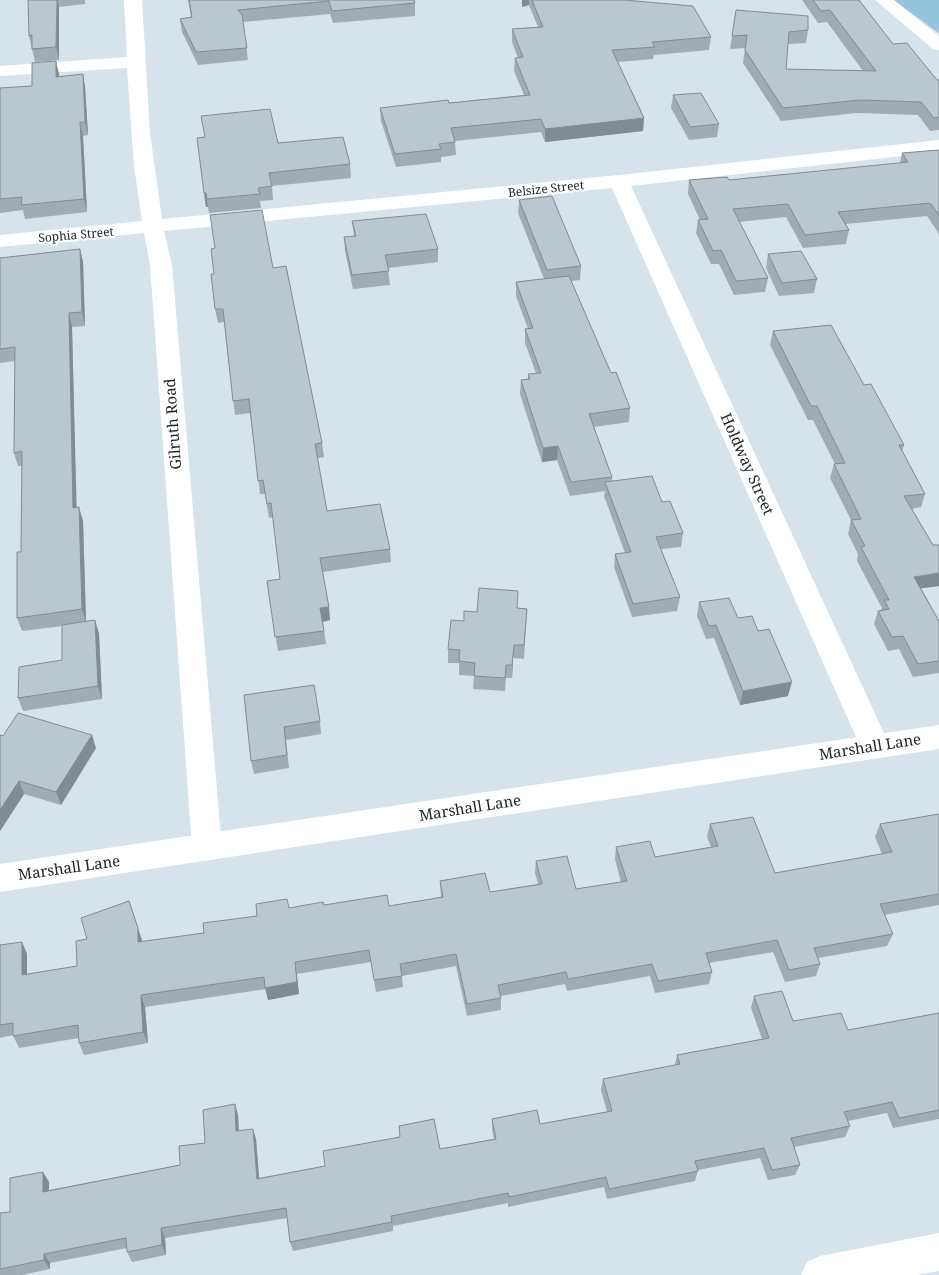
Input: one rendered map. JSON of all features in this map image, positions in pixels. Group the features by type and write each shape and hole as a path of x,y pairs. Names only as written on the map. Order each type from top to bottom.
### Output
{"street":[{"name":"Gilruth Road","path":"133,0 144,179 160,265 207,848"},
{"path":"884,0 939,45"},
{"path":"0,71 136,62"},
{"name":"Belsize Street","path":"152,228 619,181 939,146"},
{"name":"Holdway Street","path":"619,181 875,746"},
{"name":"Sophia Street","path":"0,241 152,228"},
{"name":"Marshall Lane","path":"0,878 939,737"},
{"path":"820,1275 939,1252"}],"shaded area":[{"path":"893,0 939,0 939,33"}],"building":[{"path":"28,0 57,0 56,47 32,49 32,35 29,36"},
{"path":"189,0 414,0 415,3 332,11 329,1 238,10 242,15 247,48 196,52 180,19 192,17"},
{"path":"532,0 624,0 693,6 711,37 652,42 655,47 612,50 644,118 545,129 541,119 451,128 455,142 439,144 441,149 395,154 380,108 448,100 449,103 530,95 515,58 523,57 512,29 543,27"},
{"path":"813,0 859,0 893,44 907,43 937,80 939,80 939,117 934,118 921,102 860,100 783,108 745,50 747,35 732,36 736,10 808,16 808,30 789,32 786,69 876,71 830,10 821,11"},
{"path":"56,61 56,77 83,74 85,122 80,122 84,199 21,205 22,197 0,199 0,88 32,86 32,63"},
{"path":"701,93 719,124 690,127 673,95"},
{"path":"270,109 278,143 343,137 350,164 269,173 272,186 258,188 260,194 207,199 206,193 204,193 197,138 205,137 201,116"},
{"path":"939,150 939,215 930,203 838,212 849,230 805,235 788,204 733,209 768,278 736,281 721,250 713,251 698,220 708,219 689,180 727,177 729,180 908,162 902,153"},
{"path":"552,196 581,266 547,270 519,200"},
{"path":"262,210 273,268 286,266 322,443 315,444 327,511 380,504 390,549 320,558 329,607 320,608 324,631 275,637 267,581 280,579 271,503 267,504 263,480 258,481 249,399 233,401 223,309 215,309 211,274 214,274 211,249 215,248 210,215"},
{"path":"426,214 438,249 385,255 389,271 352,275 344,237 356,236 352,221"},
{"path":"80,249 82,312 69,313 73,508 79,507 82,609 17,618 17,552 21,552 22,451 14,453 15,347 0,349 0,258"},
{"path":"801,251 817,279 782,283 768,254"},
{"path":"569,276 611,373 616,372 630,408 589,414 612,477 571,482 558,446 543,448 521,380 530,379 528,374 541,373 525,329 533,328 516,282"},
{"path":"831,325 864,385 871,384 904,445 899,445 925,494 904,496 933,545 939,545 939,573 914,577 939,621 939,661 918,664 903,636 892,637 878,611 889,609 884,600 889,600 861,547 865,546 851,520 861,519 834,464 845,463 817,406 811,406 773,331"},
{"path":"652,476 662,502 670,501 683,533 656,537 680,597 633,604 615,554 631,552 605,482"},
{"path":"479,588 518,591 517,608 527,609 524,645 514,645 512,665 506,665 505,678 474,676 475,663 459,661 460,650 448,649 451,620 464,621 464,611 477,612"},
{"path":"729,598 738,618 752,616 758,631 769,629 792,682 743,691 716,625 709,626 699,602"},
{"path":"95,620 98,686 18,698 19,667 62,660 62,625"},
{"path":"314,685 320,721 284,727 287,755 251,761 244,695"},
{"path":"18,713 92,735 56,792 19,781 0,810 0,735 3,736"},
{"path":"939,814 939,894 880,904 893,934 814,948 820,964 789,970 777,940 706,953 712,972 658,981 652,964 568,979 566,972 498,985 501,998 467,1004 456,954 400,964 402,976 374,980 369,950 295,962 297,982 265,988 264,977 141,995 143,1032 79,1043 78,1025 13,1036 13,1023 0,1025 0,945 22,942 22,975 77,966 76,941 87,939 81,918 129,901 138,928 138,942 204,933 203,923 257,916 256,904 287,899 289,908 323,902 324,905 387,895 389,906 443,897 440,881 485,873 490,892 542,884 536,861 567,856 576,889 627,881 616,847 650,841 655,857 718,846 710,824 753,817 775,873 892,852 880,824"},
{"path":"782,991 793,1021 841,1013 848,1030 939,1013 939,1110 899,1118 892,1102 844,1112 850,1126 791,1138 800,1165 772,1170 764,1148 695,1161 698,1171 609,1189 606,1177 509,1197 508,1193 391,1216 392,1222 290,1242 286,1208 161,1228 162,1245 127,1252 126,1238 44,1254 44,1260 0,1269 0,1213 10,1212 10,1178 43,1172 43,1192 180,1165 179,1146 205,1143 203,1110 235,1104 236,1131 253,1129 257,1179 325,1166 323,1151 400,1137 399,1126 434,1119 440,1149 496,1139 492,1119 537,1110 540,1124 612,1111 603,1079 680,1064 677,1055 769,1038 754,996"}]}
